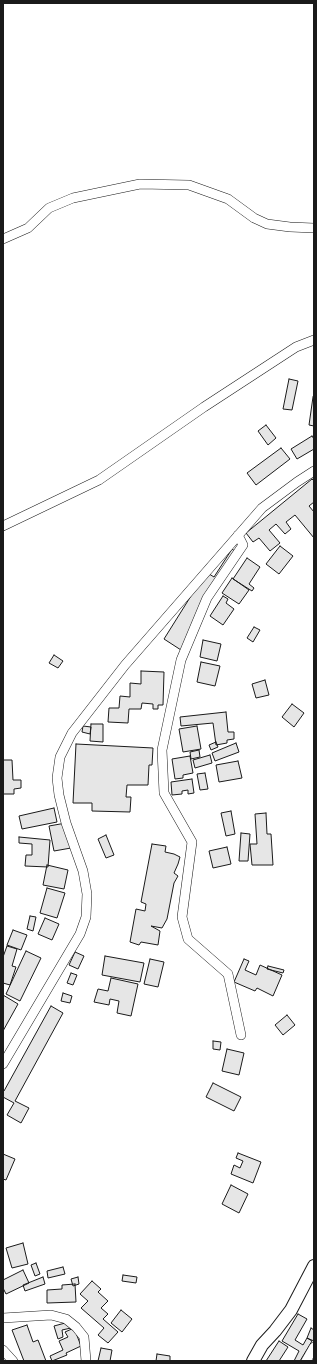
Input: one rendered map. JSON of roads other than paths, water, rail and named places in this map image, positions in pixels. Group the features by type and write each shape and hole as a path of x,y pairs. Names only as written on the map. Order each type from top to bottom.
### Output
{"main road":[{"path":"252,1361 262,1345 291,1310 314,1266"}],"street":[{"path":"3,239 28,228 49,208 73,198 140,184 189,185 228,199 254,218 267,224 314,228"},
{"path":"3,526 99,480 204,407 296,347 314,340"},
{"path":"3,1064 80,934 86,917 87,894 83,871 66,823 59,795 57,778 60,757 72,733 125,665 262,508 296,482 314,471"},
{"path":"238,535 243,545 207,598 181,660 162,750 164,793 192,842 182,917 188,939 228,974 241,1035"},
{"path":"3,1318 51,1315 66,1319 76,1326 84,1337 86,1361"},
{"path":"306,1361 314,1347"},
{"path":"3,1350 13,1361"}]}
